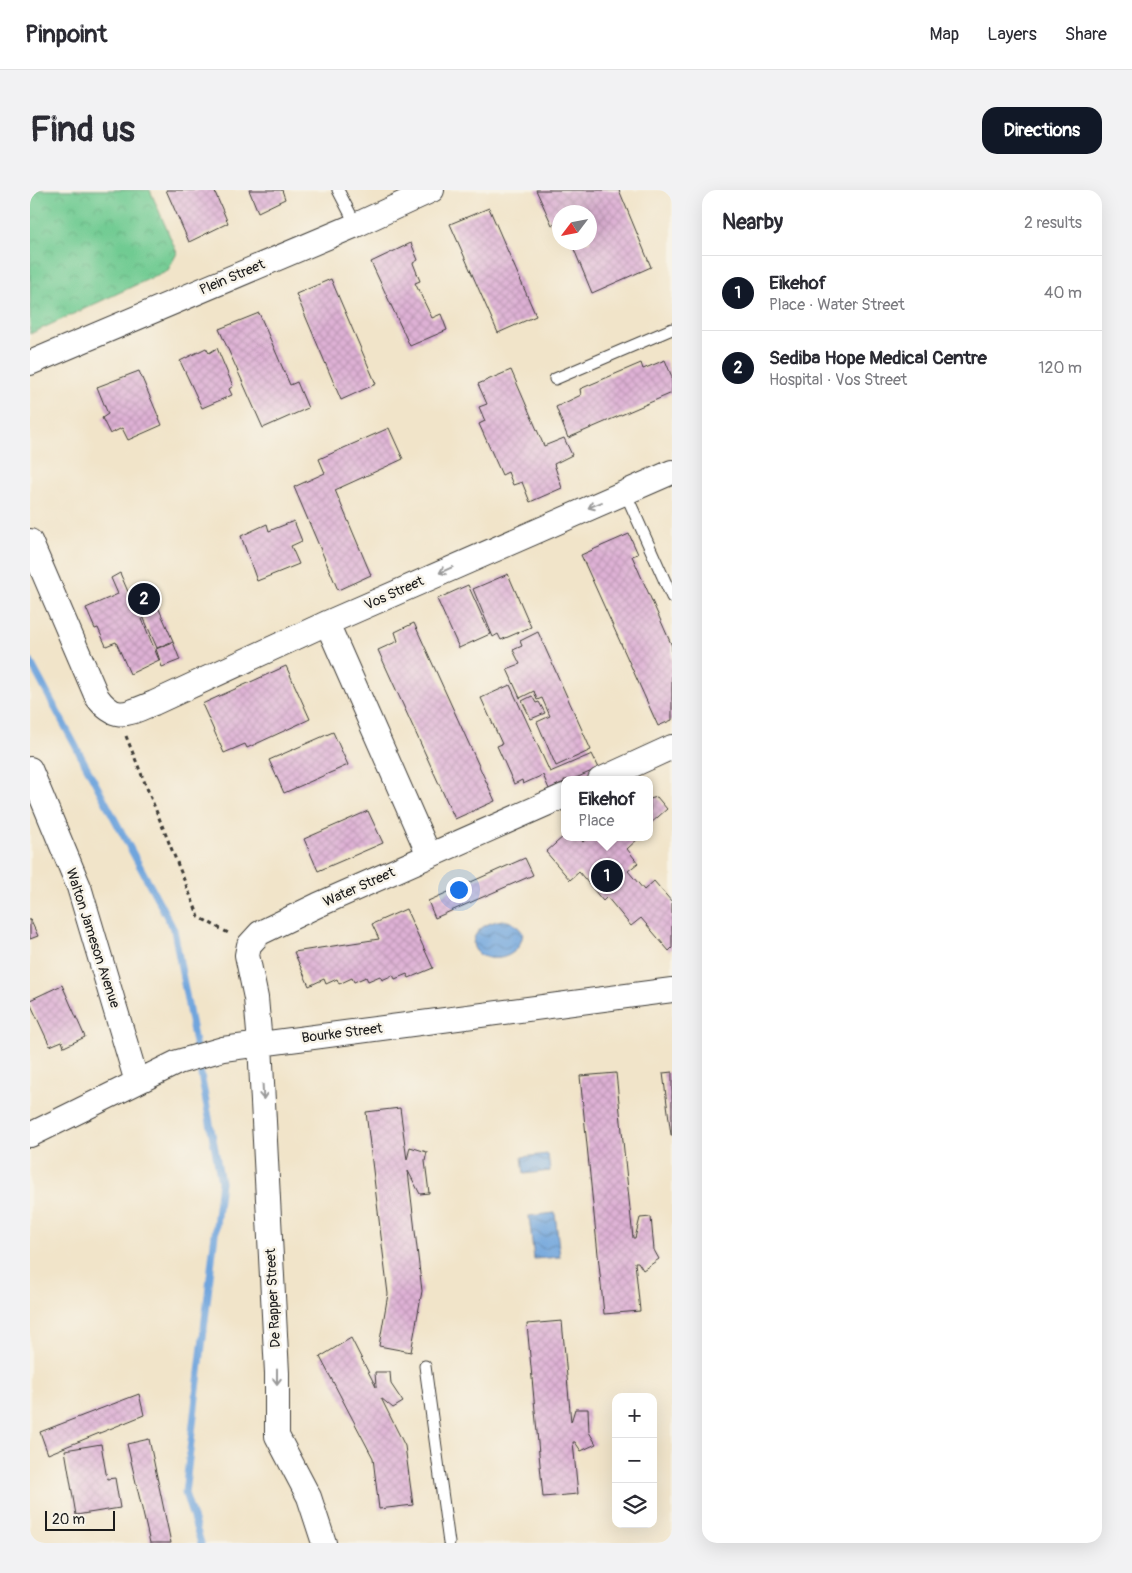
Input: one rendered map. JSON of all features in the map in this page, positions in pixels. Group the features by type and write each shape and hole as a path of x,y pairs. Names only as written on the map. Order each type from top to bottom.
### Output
{"street":[{"name":"Plein Street","path":"30,363 356,225 432,190"},
{"name":"Vos Street","path":"117,714 134,711 154,704 327,623 672,472"},
{"path":"30,542 97,697 109,711 117,714"},
{"path":"327,623 430,855"},
{"path":"609,776 672,748"},
{"name":"Walton Jameson Avenue","path":"30,769 79,887 137,1082"},
{"name":"Water Street","path":"249,945 260,933 318,905 561,797"},
{"path":"249,945 247,955 256,998 260,1044"},
{"name":"Bourke Street","path":"30,1135 178,1062 223,1049 672,990"},
{"name":"De Rapper Street","path":"260,1044 277,1373 277,1436 309,1497 324,1543"}],"lane":[{"path":"338,190 356,225"},
{"path":"555,379 672,329"},
{"path":"625,492 672,597"},
{"path":"425,1366 448,1543"}],"path":[{"path":"117,714 198,917 249,945"}],"green space":[{"path":"30,190 150,190 177,253 168,270 30,334"}],"water":[{"path":"502,920 514,924 523,933 519,945 512,953 503,958 493,959 477,952 473,945 475,936 486,925"},
{"path":"548,1154 550,1171 524,1174 522,1157"},
{"path":"555,1213 560,1257 534,1259 529,1216"}],"building":[{"path":"166,190 214,190 228,223 189,242"},
{"path":"249,190 282,190 285,199 258,212"},
{"path":"536,190 619,190 651,267 592,293 574,250 597,250 597,205 552,205 552,225"},
{"path":"489,208 536,316 498,333 450,224"},
{"path":"411,243 418,260 413,263 420,281 415,283 432,318 441,314 447,330 410,346 371,262"},
{"path":"331,279 376,384 341,400 296,294"},
{"path":"259,313 290,385 297,382 308,408 263,428 219,329"},
{"path":"206,348 209,353 217,348 233,386 229,389 232,395 202,408 180,361"},
{"path":"665,360 672,377 672,393 568,438 556,407 581,395 580,389 641,363 643,369"},
{"path":"511,370 544,446 564,438 572,455 554,464 562,488 530,502 522,482 513,485 508,472 502,475 479,424 485,421 479,407 487,404 478,384"},
{"path":"139,371 162,425 128,440 122,428 110,434 102,418 108,414 97,387"},
{"path":"389,428 403,459 335,490 371,575 338,590 294,487 325,473 319,459"},
{"path":"294,521 302,541 291,546 299,564 257,581 241,536 267,524 269,531"},
{"path":"629,534 638,554 632,556 672,646 672,720 658,726 581,555"},
{"path":"120,573 135,608 137,607 159,660 130,674 116,642 106,646 98,628 95,629 86,608 118,594 111,578"},
{"path":"508,574 531,627 501,640 498,634 493,637 473,589"},
{"path":"468,585 490,634 459,648 437,599"},
{"path":"151,591 173,641 157,648 138,605 135,606 133,598"},
{"path":"414,623 495,801 455,819 378,650 398,641 395,632"},
{"path":"538,632 591,750 556,766 537,722 550,716 542,698 537,700 534,691 520,698 507,669 520,664 513,650 522,646 520,641"},
{"path":"173,642 180,660 162,667 156,649"},
{"path":"286,666 310,719 247,748 245,744 224,753 202,704"},
{"path":"510,685 550,772 592,754 599,768 580,776 561,776 561,783 549,789 543,775 523,784 522,780 514,784 497,746 502,744 481,698"},
{"path":"532,696 536,703 539,702 545,713 531,719 522,701"},
{"path":"333,732 348,765 284,793 269,760"},
{"path":"657,797 667,809 653,821 653,798"},
{"path":"368,811 383,843 318,871 304,839"},
{"path":"561,839 561,841 583,842 636,841 627,849 638,863 628,871 644,890 654,881 672,902 672,948 669,951 641,918 631,926 607,897 603,901 579,872 570,880 546,852"},
{"path":"525,858 533,875 435,918 428,901"},
{"path":"406,909 433,968 409,978 407,974 395,979 393,975 382,980 380,976 368,981 366,977 354,982 352,978 339,984 337,979 326,984 324,979 309,986 294,952 379,939 372,924"},
{"path":"30,919 38,936 30,939"},
{"path":"62,985 85,1037 64,1047 62,1041 50,1046 30,1000"},
{"path":"672,1072 672,1135 671,1135 663,1073"},
{"path":"616,1073 633,1238 635,1238 640,1218 651,1217 654,1250 659,1259 643,1270 638,1262 635,1262 640,1311 604,1314 580,1076"},
{"path":"400,1108 407,1160 410,1147 427,1152 425,1161 429,1193 420,1194 408,1171 422,1291 411,1352 379,1346 388,1294 366,1112"},
{"path":"562,1321 571,1422 575,1409 588,1409 589,1432 596,1444 581,1451 573,1442 578,1494 543,1497 527,1324"},
{"path":"351,1338 376,1387 375,1372 390,1372 391,1384 403,1402 393,1408 381,1398 405,1446 413,1505 379,1509 373,1458 320,1357"},
{"path":"139,1394 144,1415 48,1454 40,1432"},
{"path":"149,1439 171,1543 150,1543 127,1444"},
{"path":"101,1444 107,1479 115,1478 120,1508 76,1515 65,1450"}],"waterway":[{"path":"30,661 174,930 221,1182 185,1493 201,1543"}],"place":[{"name":"Sediba Hope Medical Centre","path":"144,599"},
{"name":"Eikehof","path":"607,876"}]}
